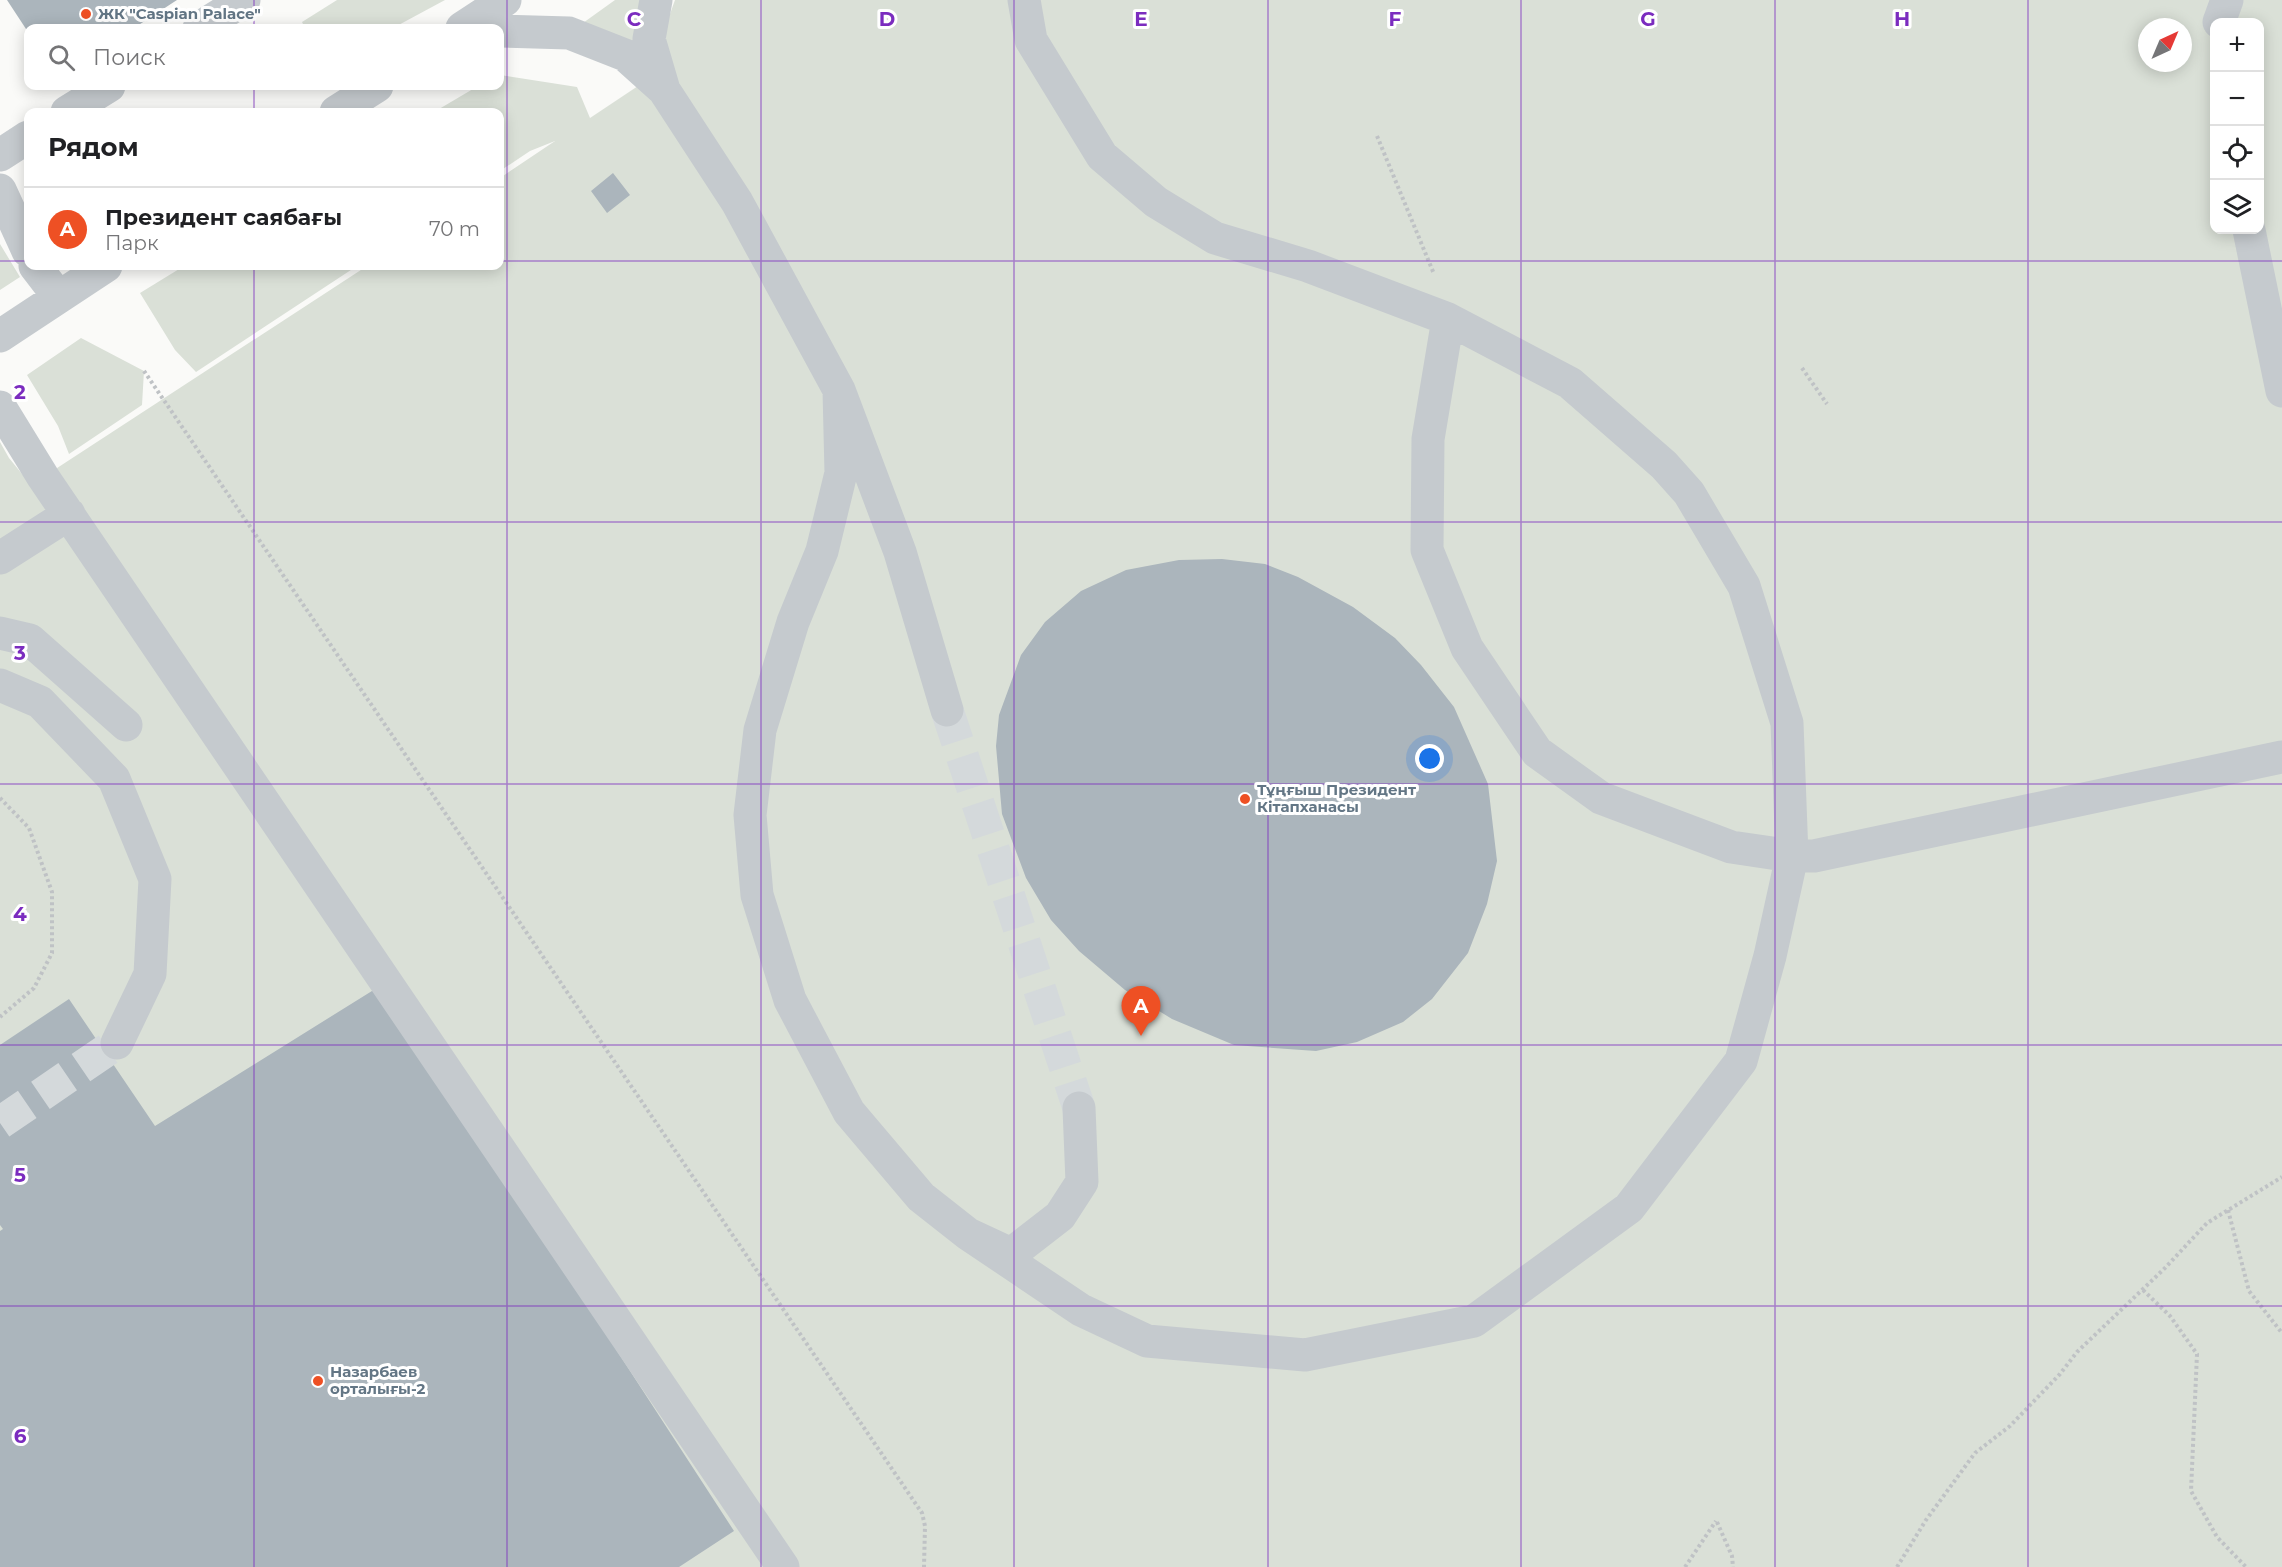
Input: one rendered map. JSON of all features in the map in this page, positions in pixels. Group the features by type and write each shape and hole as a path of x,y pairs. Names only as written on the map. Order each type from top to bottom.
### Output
{"street":[{"path":"205,24 244,0"},
{"path":"468,24 505,0"},
{"path":"656,0 649,39 664,90"},
{"path":"839,390 841,473 822,550 793,622 760,730 750,815 757,895 789,1000 849,1112 921,1197 968,1234 1081,1311 1147,1341 1305,1355 1474,1321 1629,1208 1741,1061 1770,956 1792,856 1787,723 1744,586 1689,493 1664,465 1570,383 1448,319 1308,266 1215,238 1156,202 1102,156 1031,40 1023,0"},
{"path":"2220,18 2227,0"},
{"path":"504,31 569,33 625,55 664,90 738,202 839,390 900,552 947,710"},
{"path":"74,108 103,90"},
{"path":"342,108 371,90"},
{"path":"0,155 24,140"},
{"path":"2,201 24,243"},
{"path":"2250,234 2282,392"},
{"path":"38,270 58,296"},
{"path":"0,336 99,270"},
{"path":"1448,319 1428,439 1427,550 1467,648 1537,752 1601,798 1731,847 1792,856 1814,856 2282,757"},
{"path":"0,407 69,514 783,1567"},
{"path":"0,558 69,514"},
{"path":"0,633 30,640 126,725"},
{"path":"0,685 40,702 114,779 155,879 150,974 117,1043"},
{"path":"968,1234 1011,1254 1060,1216 1082,1182 1079,1108"}],"path":[{"path":"1377,136 1432,268 1448,319"},
{"path":"1802,368 1827,404"},
{"path":"144,371 922,1513 925,1526 924,1567"},
{"path":"0,798 29,828 52,892 52,952 34,988 0,1015"},
{"path":"1897,1567 1926,1520 1975,1453 2010,1426 2077,1352 2143,1290 2208,1223 2282,1177"},
{"path":"2228,1210 2249,1291 2282,1333"},
{"path":"2143,1290 2170,1316 2197,1354 2192,1491 2217,1537 2246,1567"},
{"path":"1685,1567 1716,1521 1731,1556 1733,1567"}],"shaded area":[{"path":"337,0 445,0 400,24 303,24 302,22"},
{"path":"615,0 656,0 649,39 625,55 569,33"},
{"path":"675,0 2282,0 2282,1567 0,1567 0,442 9,458 31,485 361,270 504,270 504,175 555,141 530,151 504,168 504,108 441,108 471,90 504,90 504,76 577,87 590,118 668,66 665,28"},
{"path":"0,244 20,277 0,290"},
{"path":"177,270 351,270 196,372 175,350 140,293"},
{"path":"81,338 144,371 142,405 69,454 58,426 27,375"}],"building":[{"name":"ЖК \"Caspian Palace\"","path":"7,0 177,0 140,24 24,24 24,26"},
{"path":"613,173 630,195 607,213 591,191"},
{"name":"Тұңғыш Президент Кітапханасы","path":"1222,559 1265,564 1298,577 1353,607 1395,638 1421,665 1454,707 1488,784 1497,861 1487,904 1468,953 1432,999 1403,1022 1357,1042 1316,1051 1234,1045 1172,1019 1125,990 1079,951 1051,920 1026,878 1002,814 996,746 999,715 1021,655 1045,622 1081,591 1126,570 1179,560"},
{"name":"Назарбаев орталығы-2","path":"380,986 734,1531 679,1567 0,1567 0,1231 3,1229 0,1225 0,1045 69,999 155,1126"}],"tunnel":[{"path":"947,710 1079,1108"},
{"path":"0,1123 117,1043"}],"place":[{"name":"ЖК \"Caspian Palace\"","path":"86,14"},
{"name":"Тұңғыш Президент Кітапханасы","path":"1245,799"},
{"name":"Президент саябағы","path":"1141,1036"},
{"name":"Назарбаев орталығы-2","path":"318,1381"}]}
